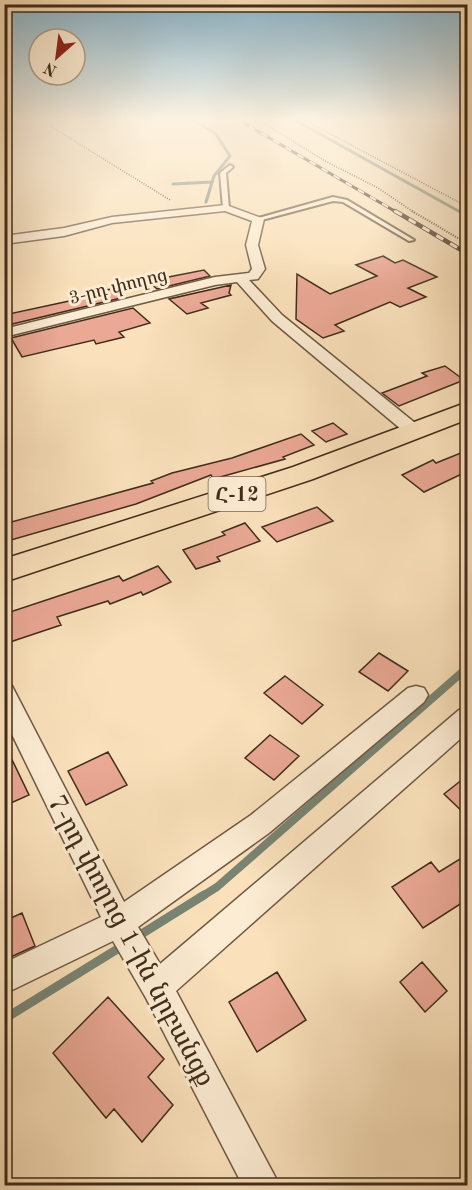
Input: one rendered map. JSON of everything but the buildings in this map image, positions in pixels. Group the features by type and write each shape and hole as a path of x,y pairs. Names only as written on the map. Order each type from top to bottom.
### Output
{"main road":[{"name":"Հ-12","path":"4,571 303,472 468,410"}],"street":[{"path":"4,240 64,232 112,220 226,208 258,219 252,245 259,269 253,276 240,279"},
{"path":"240,279 277,318 414,430"},
{"name":"3-րդ փողոց","path":"4,333 215,281 240,279"},
{"name":"7-րդ փողոց 1-ին նրբանցք","path":"4,693 126,935 157,987 262,1185"},
{"path":"4,979 126,935 416,695"},
{"path":"157,987 468,717"}],"lane":[{"path":"223,175 226,208"},
{"path":"258,219 333,199 345,201 411,240"}],"path":[{"path":"128,175 188,212"},
{"path":"352,175 378,188 393,200 468,244"},
{"path":"407,175 468,207"}],"waterway":[{"path":"206,202 215,175"},
{"path":"393,175 462,213"},
{"path":"173,184 212,182"},
{"path":"460,211 468,216"},
{"path":"201,897 217,887 468,667"},
{"path":"135,938 204,895"},
{"path":"4,1019 124,945"}],"railway":[{"path":"332,175 398,213"},
{"path":"395,211 468,254"}]}
